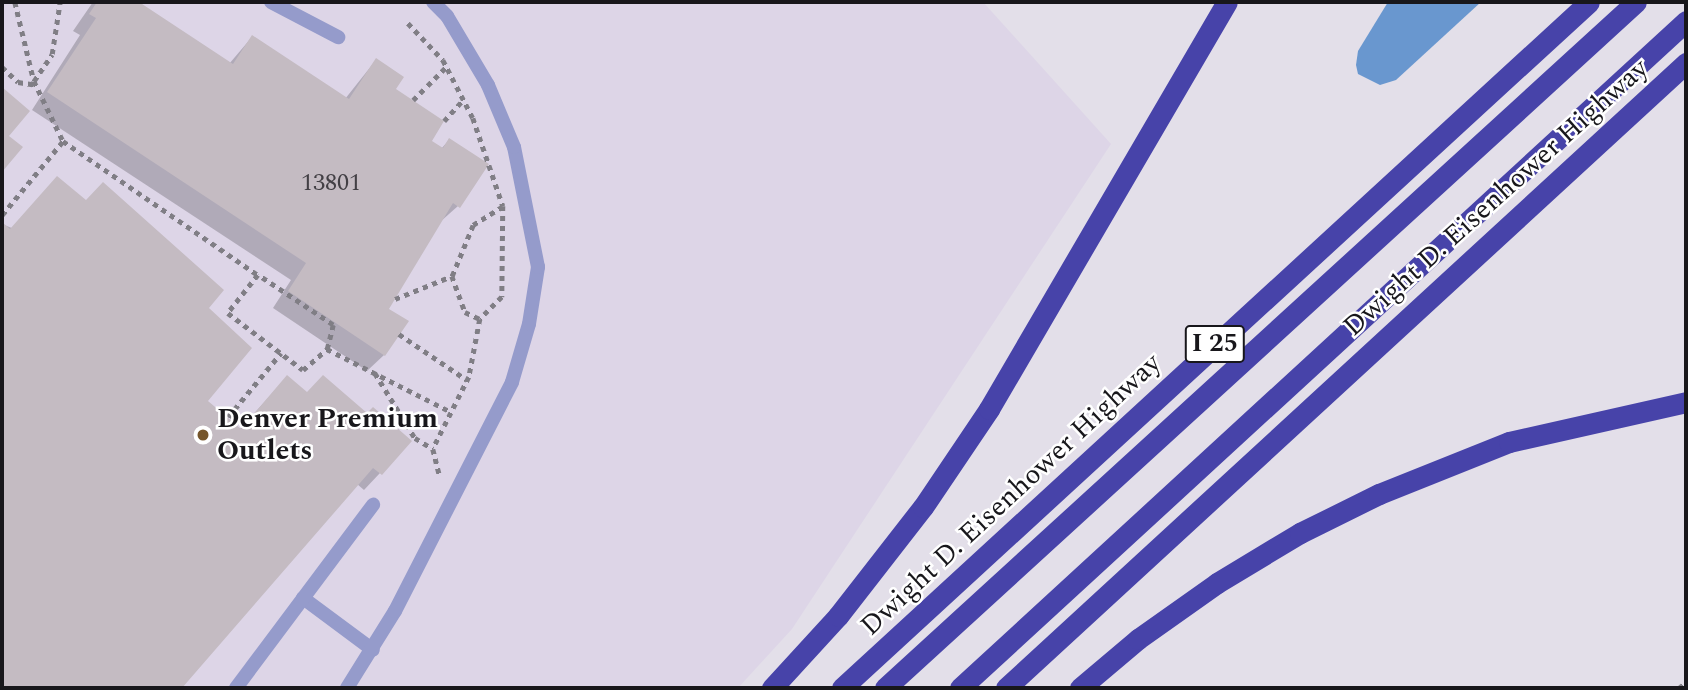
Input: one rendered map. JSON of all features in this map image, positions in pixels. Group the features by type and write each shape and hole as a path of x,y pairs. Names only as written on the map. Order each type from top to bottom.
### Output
{"highway":[{"path":"772,688 838,616 915,518 989,409 1227,2"},
{"name":"Dwight D. Eisenhower Highway","path":"842,688 1589,2"},
{"path":"885,688 1636,2"},
{"path":"960,688 1686,21"},
{"name":"Dwight D. Eisenhower Highway","path":"1006,688 1686,63"},
{"path":"1080,688 1138,639 1217,583 1300,533 1379,494 1509,442 1686,402"}],"lane":[{"path":"271,2 338,37"},
{"path":"347,688 373,650 512,382 529,324 538,267 514,147 488,85 447,16 433,2"},
{"path":"236,688 373,505"},
{"path":"303,598 373,650"}],"path":[{"path":"15,2 35,83 63,141 333,325 327,349 303,370 228,313 258,275"},
{"path":"35,83 52,54 60,2"},
{"path":"408,23 446,67 492,166 503,206 502,297 480,320 467,380 433,449 440,479 435,491"},
{"path":"2,67 18,82 35,83"},
{"path":"413,100 446,67"},
{"path":"444,121 463,100"},
{"path":"2,215 63,141"},
{"path":"480,320 464,312 452,276 473,225 503,206"},
{"path":"395,299 452,276"},
{"path":"399,334 467,380"},
{"path":"327,349 451,412"},
{"path":"228,417 281,353"},
{"path":"375,373 415,438 433,449"},
{"path":"1678,688 1686,682"}],"shaded area":[{"name":"Denver Premium Outlets","path":"2,2 983,2 1111,144 792,629 738,688 2,688"}],"water":[{"path":"1388,2 1481,2 1396,80 1380,85 1358,74 1356,65 1358,51"}],"building":[{"name":"Denver Premium Outlets","path":"97,2 139,2 233,64 252,35 349,99 376,58 404,77 396,89 444,121 432,141 443,148 449,138 489,164 460,208 453,203 389,309 409,321 385,356 288,291 306,263 47,92 96,18 89,14"},
{"path":"2,87 30,111 9,136 23,147 2,172"},
{"name":"Denver Premium Outlets","path":"57,176 86,200 103,182 224,290 209,308 252,348 208,401 241,429 287,375 307,392 323,375 367,413 373,407 412,441 382,475 373,468 182,688 2,688 2,222 10,229"}],"place":[{"name":"Denver Premium Outlets","path":"203,435"}]}
